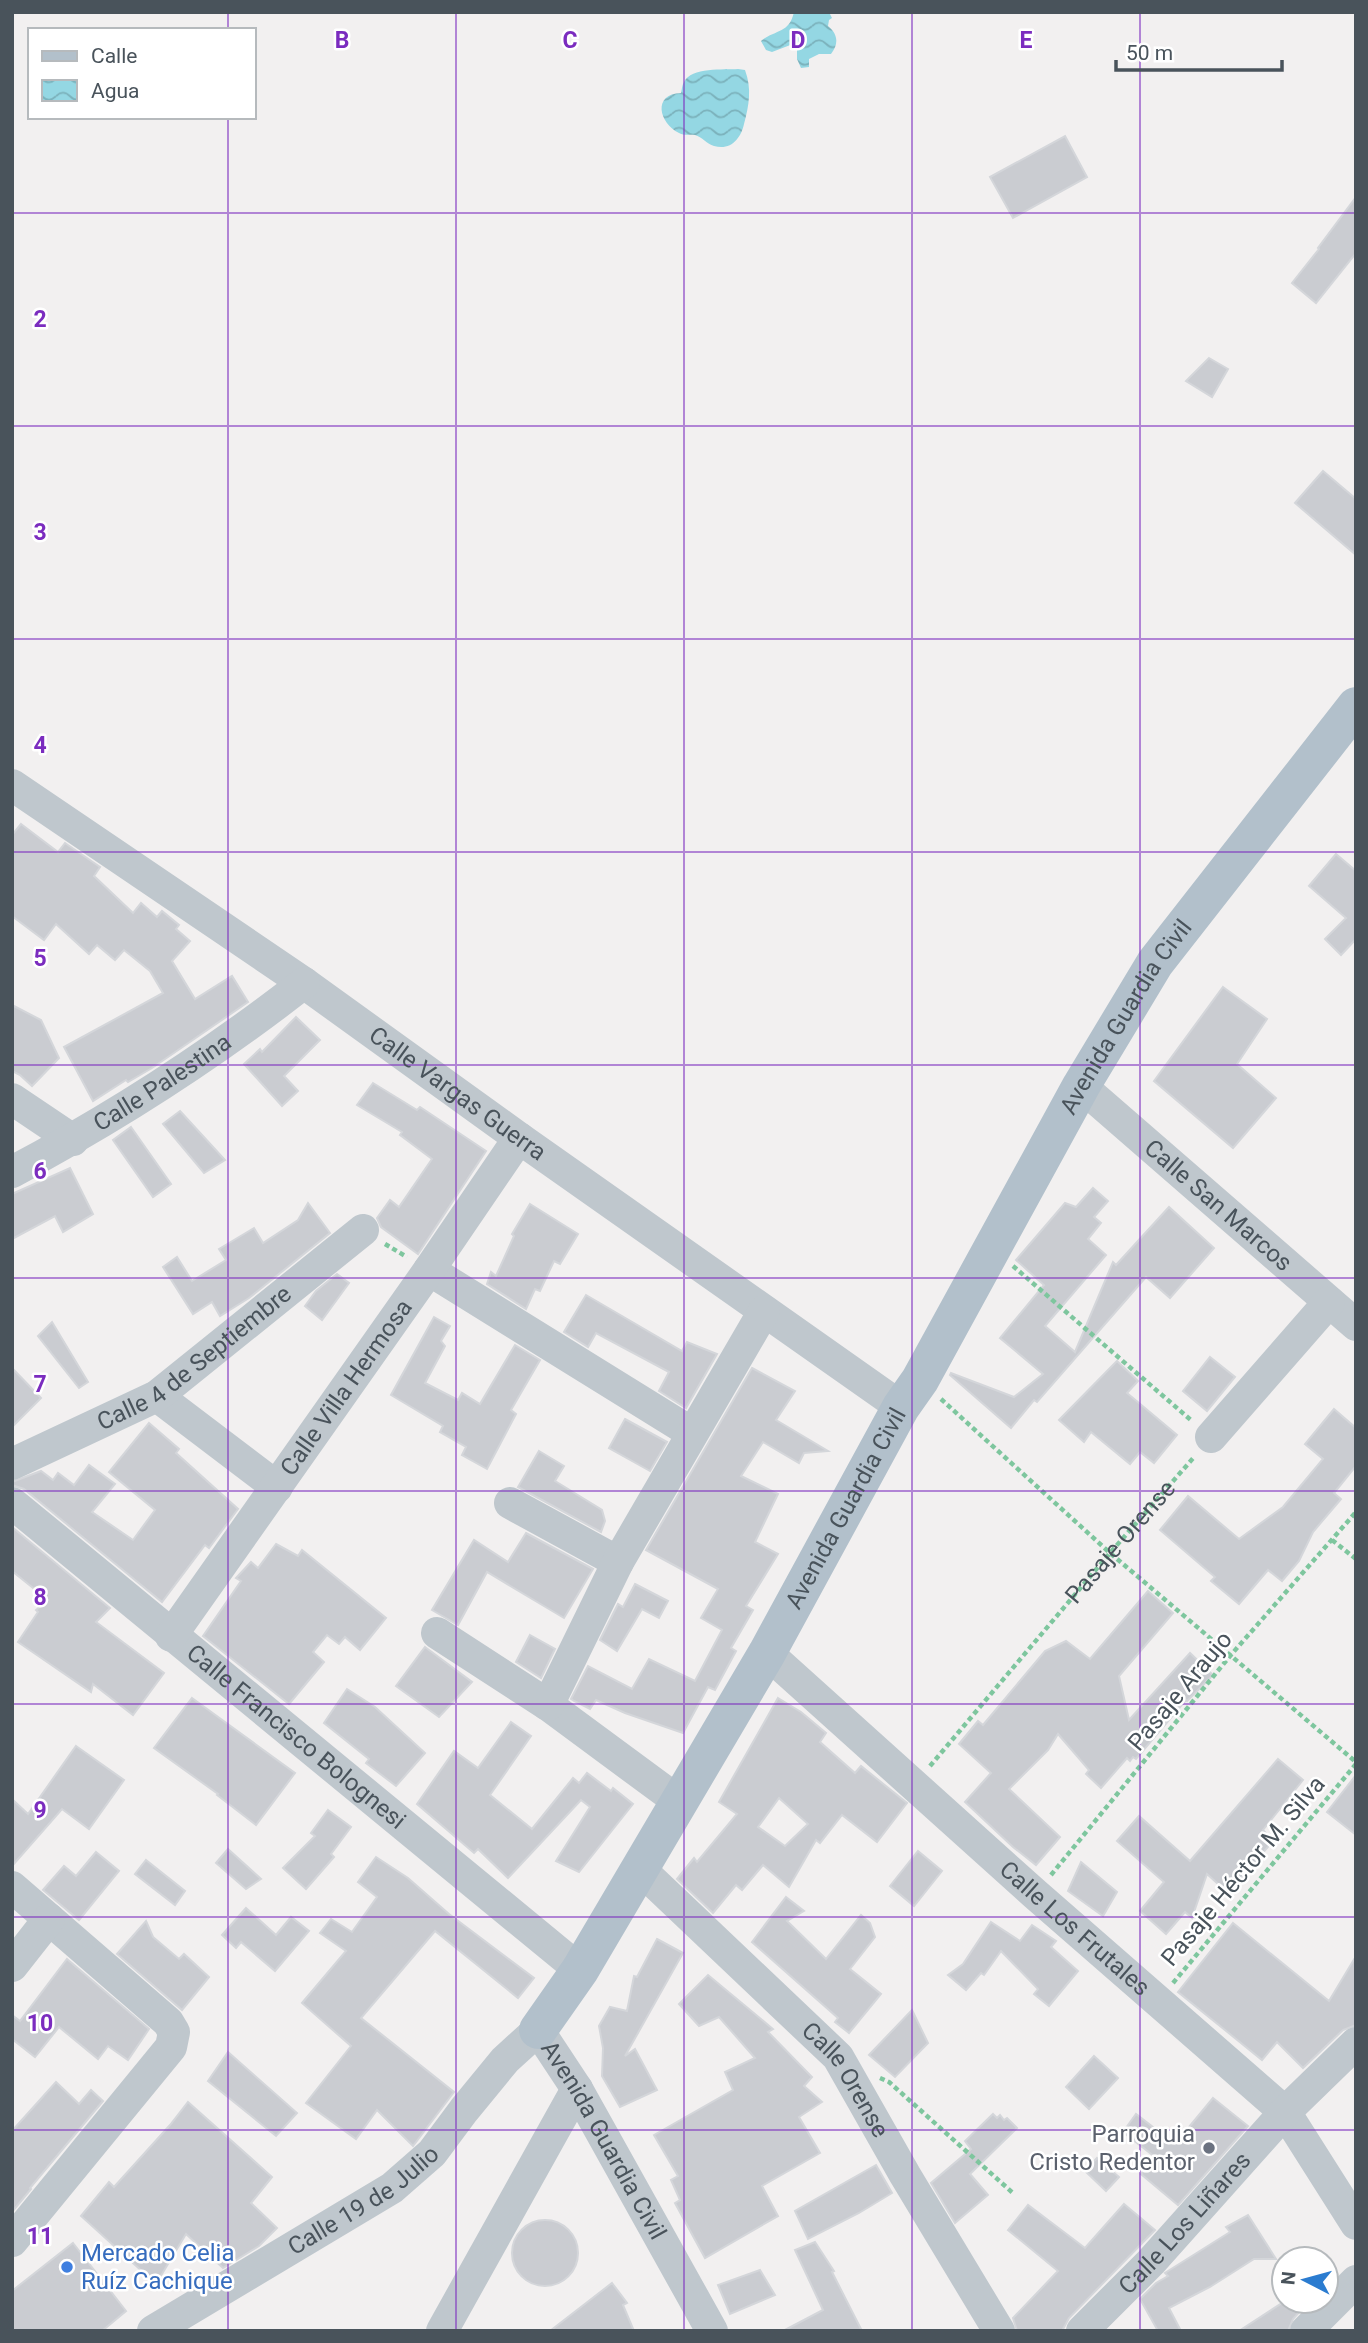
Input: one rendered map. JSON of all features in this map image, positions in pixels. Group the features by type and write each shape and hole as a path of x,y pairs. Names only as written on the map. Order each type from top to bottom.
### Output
{"main road":[{"name":"Avenida Guardia Civil","path":"538,2030 580,1970 767,1653 1081,1086 1155,962 1356,706"}],"street":[{"name":"Calle Vargas Guerra","path":"12,785 304,983 764,1311 911,1394"},
{"name":"Calle Palestina","path":"12,1172 73,1140 250,1024 304,983"},
{"name":"Calle San Marcos","path":"1081,1086 1356,1325"},
{"path":"12,1099 73,1140"},
{"name":"Calle Villa Hermosa","path":"172,1636 519,1138"},
{"name":"Calle 4 de Septiembre","path":"12,1464 157,1396 363,1230"},
{"path":"429,1270 692,1433"},
{"path":"1211,1437 1329,1302"},
{"path":"548,1705 618,1562 764,1311"},
{"path":"157,1396 277,1487"},
{"name":"Calle Francisco Bolognesi","path":"12,1503 580,1970"},
{"path":"510,1503 618,1562"},
{"path":"437,1633 548,1705 678,1801"},
{"name":"Calle Los Frutales","path":"767,1653 1035,1894 1285,2112 1356,2224"},
{"name":"Calle Orense","path":"640,1869 838,2057 999,2331"},
{"path":"12,1887 168,2022 174,2032 171,2047 12,2241"},
{"path":"12,1966 49,1919"},
{"name":"Avenida Guardia Civil","path":"538,2030 577,2089 712,2331"},
{"name":"Calle 19 de Julio","path":"153,2331 392,2189 432,2153 505,2060 538,2030"},
{"name":"Calle Los Liñares","path":"1082,2331 1151,2262 1285,2112 1356,2043"},
{"path":"442,2331 577,2089"},
{"path":"1306,2331 1356,2281"}],"path":[{"path":"363,1230 429,1270"},
{"path":"993,1248 1211,1437"},
{"path":"911,1394 1110,1553 1356,1763"},
{"name":"Pasaje Orense","path":"914,1786 1211,1437"},
{"name":"Pasaje Araujo","path":"1035,1894 1230,1657 1356,1513"},
{"path":"1332,1540 1356,1559"},
{"name":"Pasaje Héctor M. Silva","path":"1158,2001 1356,1763"},
{"path":"879,2077 889,2082 1014,2194"}],"water":[{"path":"794,12 829,12 832,18 828,26 835,36 834,50 831,54 819,54 809,59 809,67 801,68 797,59 797,47 793,44 772,52 766,50 761,41 785,28"},
{"path":"708,70 745,70 749,97 743,129 734,142 725,147 714,146 695,135 679,133 667,123 663,116 662,103 666,98 681,93 683,83 688,77"}],"building":[{"path":"1065,136 1087,177 1013,218 990,177"},
{"path":"1356,197 1356,253 1316,303 1292,283"},
{"path":"1209,358 1228,369 1212,397 1186,381"},
{"path":"1323,471 1356,499 1356,555 1295,503"},
{"path":"21,824 58,852 65,843 100,867 94,876 133,913 141,903 157,917 162,911 179,925 176,929 190,941 172,961 195,999 232,976 248,1002 152,1068 128,1082 126,1080 93,1101 64,1047 163,993 150,971 124,950 115,960 97,945 89,954 56,924 44,940 12,916 12,835"},
{"path":"1336,854 1356,871 1356,939 1341,955 1325,939 1346,918 1309,886"},
{"path":"1223,987 1267,1019 1237,1064 1276,1098 1233,1148 1154,1081"},
{"path":"12,1005 41,1020 59,1058 32,1086 12,1071"},
{"path":"296,1017 320,1040 284,1076 298,1091 282,1106 244,1064 260,1049 262,1052"},
{"path":"373,1083 417,1110 420,1107 486,1151 418,1254 381,1227 377,1218 390,1200 399,1207 432,1159 400,1135 402,1132 357,1105"},
{"path":"180,1111 225,1160 204,1173 163,1124"},
{"path":"131,1127 171,1184 153,1197 113,1140"},
{"path":"70,1168 93,1214 63,1232 55,1216 12,1239 12,1194"},
{"path":"1093,1188 1108,1201 1094,1217 1101,1223 1088,1239 1106,1255 1045,1326 1075,1352 1113,1262 1116,1265 1169,1207 1214,1248 1170,1298 1146,1277 1011,1428 950,1375 951,1373 1014,1397 1043,1374 1000,1338 1044,1285 1016,1260 1065,1203 1076,1207"},
{"path":"308,1203 330,1233 249,1298 220,1316 212,1302 193,1314 163,1267 177,1257 192,1281 226,1260 219,1249 254,1228 263,1243 298,1220"},
{"path":"530,1204 578,1234 560,1264 554,1261 540,1291 535,1289 526,1309 487,1284 491,1272 496,1276 514,1236 512,1234"},
{"path":"337,1274 349,1283 322,1320 305,1306 316,1291"},
{"path":"586,1295 682,1351 687,1342 717,1354 686,1408 659,1391 669,1372 596,1333 588,1347 564,1332"},
{"path":"434,1317 450,1326 441,1341 445,1346 425,1383 458,1400 462,1393 480,1404 515,1345 540,1360 511,1410 516,1414 487,1469 462,1455 466,1447 440,1432 443,1426 391,1395"},
{"path":"52,1322 88,1382 79,1388 38,1336"},
{"path":"1210,1357 1235,1377 1207,1411 1183,1391"},
{"path":"1117,1361 1138,1381 1127,1393 1177,1435 1154,1463 1140,1452 1130,1464 1091,1432 1084,1442 1059,1420"},
{"path":"12,1368 41,1398 12,1427"},
{"path":"752,1368 795,1391 776,1420 828,1451 804,1453 799,1463 763,1442 741,1476 778,1494 755,1542 778,1554 746,1606 753,1610 731,1648 736,1651 715,1690 708,1687 683,1733 596,1700 590,1709 574,1701 571,1699 588,1666 632,1689 649,1659 695,1681 722,1630 701,1618 718,1589 646,1550"},
{"path":"1334,1409 1356,1428 1356,1466 1334,1493 1341,1499 1313,1532 1299,1561 1282,1581 1268,1570 1239,1604 1211,1581 1215,1577 1160,1530 1188,1496 1239,1539 1283,1507 1323,1459 1305,1444"},
{"path":"625,1419 667,1442 650,1471 609,1448"},
{"path":"149,1423 179,1449 176,1453 238,1509 209,1548 205,1545 162,1602 24,1489 12,1485 12,1482 41,1471 53,1480 58,1473 74,1485 89,1465 115,1484 92,1512 133,1540 155,1510 109,1472"},
{"path":"539,1451 564,1466 555,1481 602,1510 605,1521 601,1532 518,1487"},
{"path":"12,1527 110,1608 96,1622 164,1673 133,1715 93,1684 91,1692 18,1642 38,1612 36,1610 48,1600 12,1571"},
{"path":"526,1533 593,1569 564,1618 487,1572 458,1625 432,1610 474,1540 508,1562"},
{"path":"276,1544 298,1556 302,1550 386,1618 360,1650 345,1637 339,1644 327,1635 313,1652 324,1662 289,1704 203,1636 241,1581 236,1578 251,1562 258,1568"},
{"path":"635,1584 668,1601 659,1618 642,1609 617,1651 600,1640 618,1604 623,1607"},
{"path":"1148,1591 1173,1613 1119,1676 1129,1720 1190,1653 1213,1675 1186,1700 1136,1759 1133,1757 1130,1761 1127,1758 1101,1788 1086,1774 1089,1770 1058,1734 1048,1750 1009,1789 1060,1837 1036,1865 965,1802 991,1773 959,1744 978,1721 983,1725 1045,1651 1066,1641 1090,1659"},
{"path":"530,1635 555,1649 541,1678 516,1662"},
{"path":"425,1647 472,1682 439,1717 396,1686"},
{"path":"347,1689 375,1707 425,1753 396,1786 366,1763 369,1759 324,1723"},
{"path":"192,1698 295,1773 256,1825 154,1748"},
{"path":"778,1698 801,1712 826,1733 820,1742 855,1773 861,1766 907,1803 877,1842 842,1815 820,1843 816,1840 789,1887 763,1865 742,1890 736,1885 713,1913 677,1879 694,1858 697,1862 737,1814 719,1802","holes":["779,1798 808,1824 785,1846 758,1827"]},
{"path":"511,1722 531,1736 490,1795 532,1829 573,1778 579,1783 587,1773 633,1804 579,1872 556,1861 590,1807 581,1800 508,1878 478,1849 474,1853 417,1804 454,1751 478,1768"},
{"path":"76,1746 124,1780 89,1829 62,1809 12,1866 12,1799 28,1814"},
{"path":"1278,1759 1303,1780 1263,1830 1273,1841 1228,1893 1207,1874 1192,1918 1185,1912 1166,1934 1140,1911 1164,1882 1117,1841 1139,1816 1190,1861"},
{"path":"1356,1775 1356,1835 1327,1812"},
{"path":"328,1810 351,1827 331,1854 334,1857 306,1889 283,1868 315,1836 311,1833"},
{"path":"228,1849 261,1879 246,1889 216,1863"},
{"path":"918,1851 942,1871 914,1906 890,1886"},
{"path":"96,1852 119,1871 79,1920 43,1890 64,1866 76,1876"},
{"path":"376,1857 408,1878 449,1914 534,1978 518,1998 435,1931 361,2018 454,2092 413,2146 377,2110 356,2139 306,2103 351,2046 302,2003 346,1951 320,1933 331,1919 352,1932 377,1897 358,1882"},
{"path":"146,1860 185,1891 175,1905 135,1874"},
{"path":"1081,1862 1117,1892 1103,1916 1068,1891"},
{"path":"786,1897 804,1911 787,1921 826,1959 861,1915 870,1923 875,1937 850,1969 881,1994 849,2033 835,2022 838,2018 752,1942"},
{"path":"246,1908 276,1935 291,1917 309,1931 275,1971 241,1942 236,1948 222,1935"},
{"path":"146,1921 153,1937 179,1959 184,1954 209,1977 182,2010 117,1954"},
{"path":"991,1922 1020,1941 1032,1925 1056,1941 1051,1947 1078,1971 1049,2006 1034,1994 1038,1989 1001,1951 984,1975 981,1973 966,1990 948,1975 963,1964"},
{"path":"1233,1923 1329,2001 1356,1956 1356,2025 1343,2030 1303,2068 1277,2042 1262,2060 1178,1992"},
{"path":"657,1939 683,1953 625,2056 635,2049 657,2090 620,2107 602,2076 603,2048 599,2026 610,2007 627,2011 634,1976 637,1977"},
{"path":"67,1959 149,2029 128,2060 108,2046 98,2059 59,2027 35,2057 12,2039 12,2015 20,2021"},
{"path":"708,1975 773,2029 768,2032 812,2077 804,2086 822,2102 799,2117 820,2153 762,2186 778,2216 705,2258 675,2203 680,2200 671,2180 678,2176 654,2135 733,2090 725,2072 755,2058 719,2017 699,2026 679,2004"},
{"path":"912,2010 928,2043 895,2077 869,2055"},
{"path":"228,2052 297,2113 276,2136 208,2081"},
{"path":"1094,2056 1118,2078 1089,2109 1066,2087"},
{"path":"56,2082 79,2104 91,2090 103,2101 12,2212 12,2131"},
{"name":"Parroquia Cristo Redentor","path":"1213,2098 1248,2126 1178,2205 1141,2174 1155,2157 1123,2132 1136,2114 1175,2144"},
{"path":"188,2102 272,2177 251,2203 277,2228 259,2246 223,2268 186,2234 156,2284 81,2216 109,2182 114,2187"},
{"path":"993,2114 997,2118 1000,2115 1004,2120 1007,2118 1017,2128 970,2174 988,2195 955,2223 931,2183 971,2149 965,2141"},
{"path":"1097,2158 1119,2177 1106,2191 1085,2171"},
{"path":"876,2165 892,2193 808,2239 795,2211"},
{"path":"1124,2204 1155,2230 1069,2318 1062,2331 1017,2331 1013,2318 1058,2271 1008,2230 1028,2205 1085,2248"},
{"path":"1248,2215 1270,2250 1270,2259 1254,2259 1210,2287 1169,2308 1181,2331 1158,2331 1140,2299 1156,2283 1168,2276 1165,2273 1230,2232 1226,2227"},
{"path":"545,2220 558,2223 568,2230 575,2240 578,2253 575,2266 568,2276 558,2283 545,2286 532,2283 522,2276 515,2266 512,2253 515,2240 522,2230 532,2223"},
{"path":"815,2242 834,2271 832,2272 862,2331 783,2331 823,2310 795,2250"},
{"name":"Mercado Celia Ruíz Cachique","path":"73,2243 126,2311 102,2331 12,2331 12,2291"},
{"path":"760,2270 775,2295 730,2314 718,2285"},
{"path":"612,2283 627,2303 623,2305 634,2331 550,2331"},
{"path":"1270,2311 1270,2315 1297,2315 1288,2331 1239,2331"}],"place":[{"name":"Parroquia Cristo Redentor","path":"1209,2148"},
{"name":"Mercado Celia Ruíz Cachique","path":"67,2267"}]}
